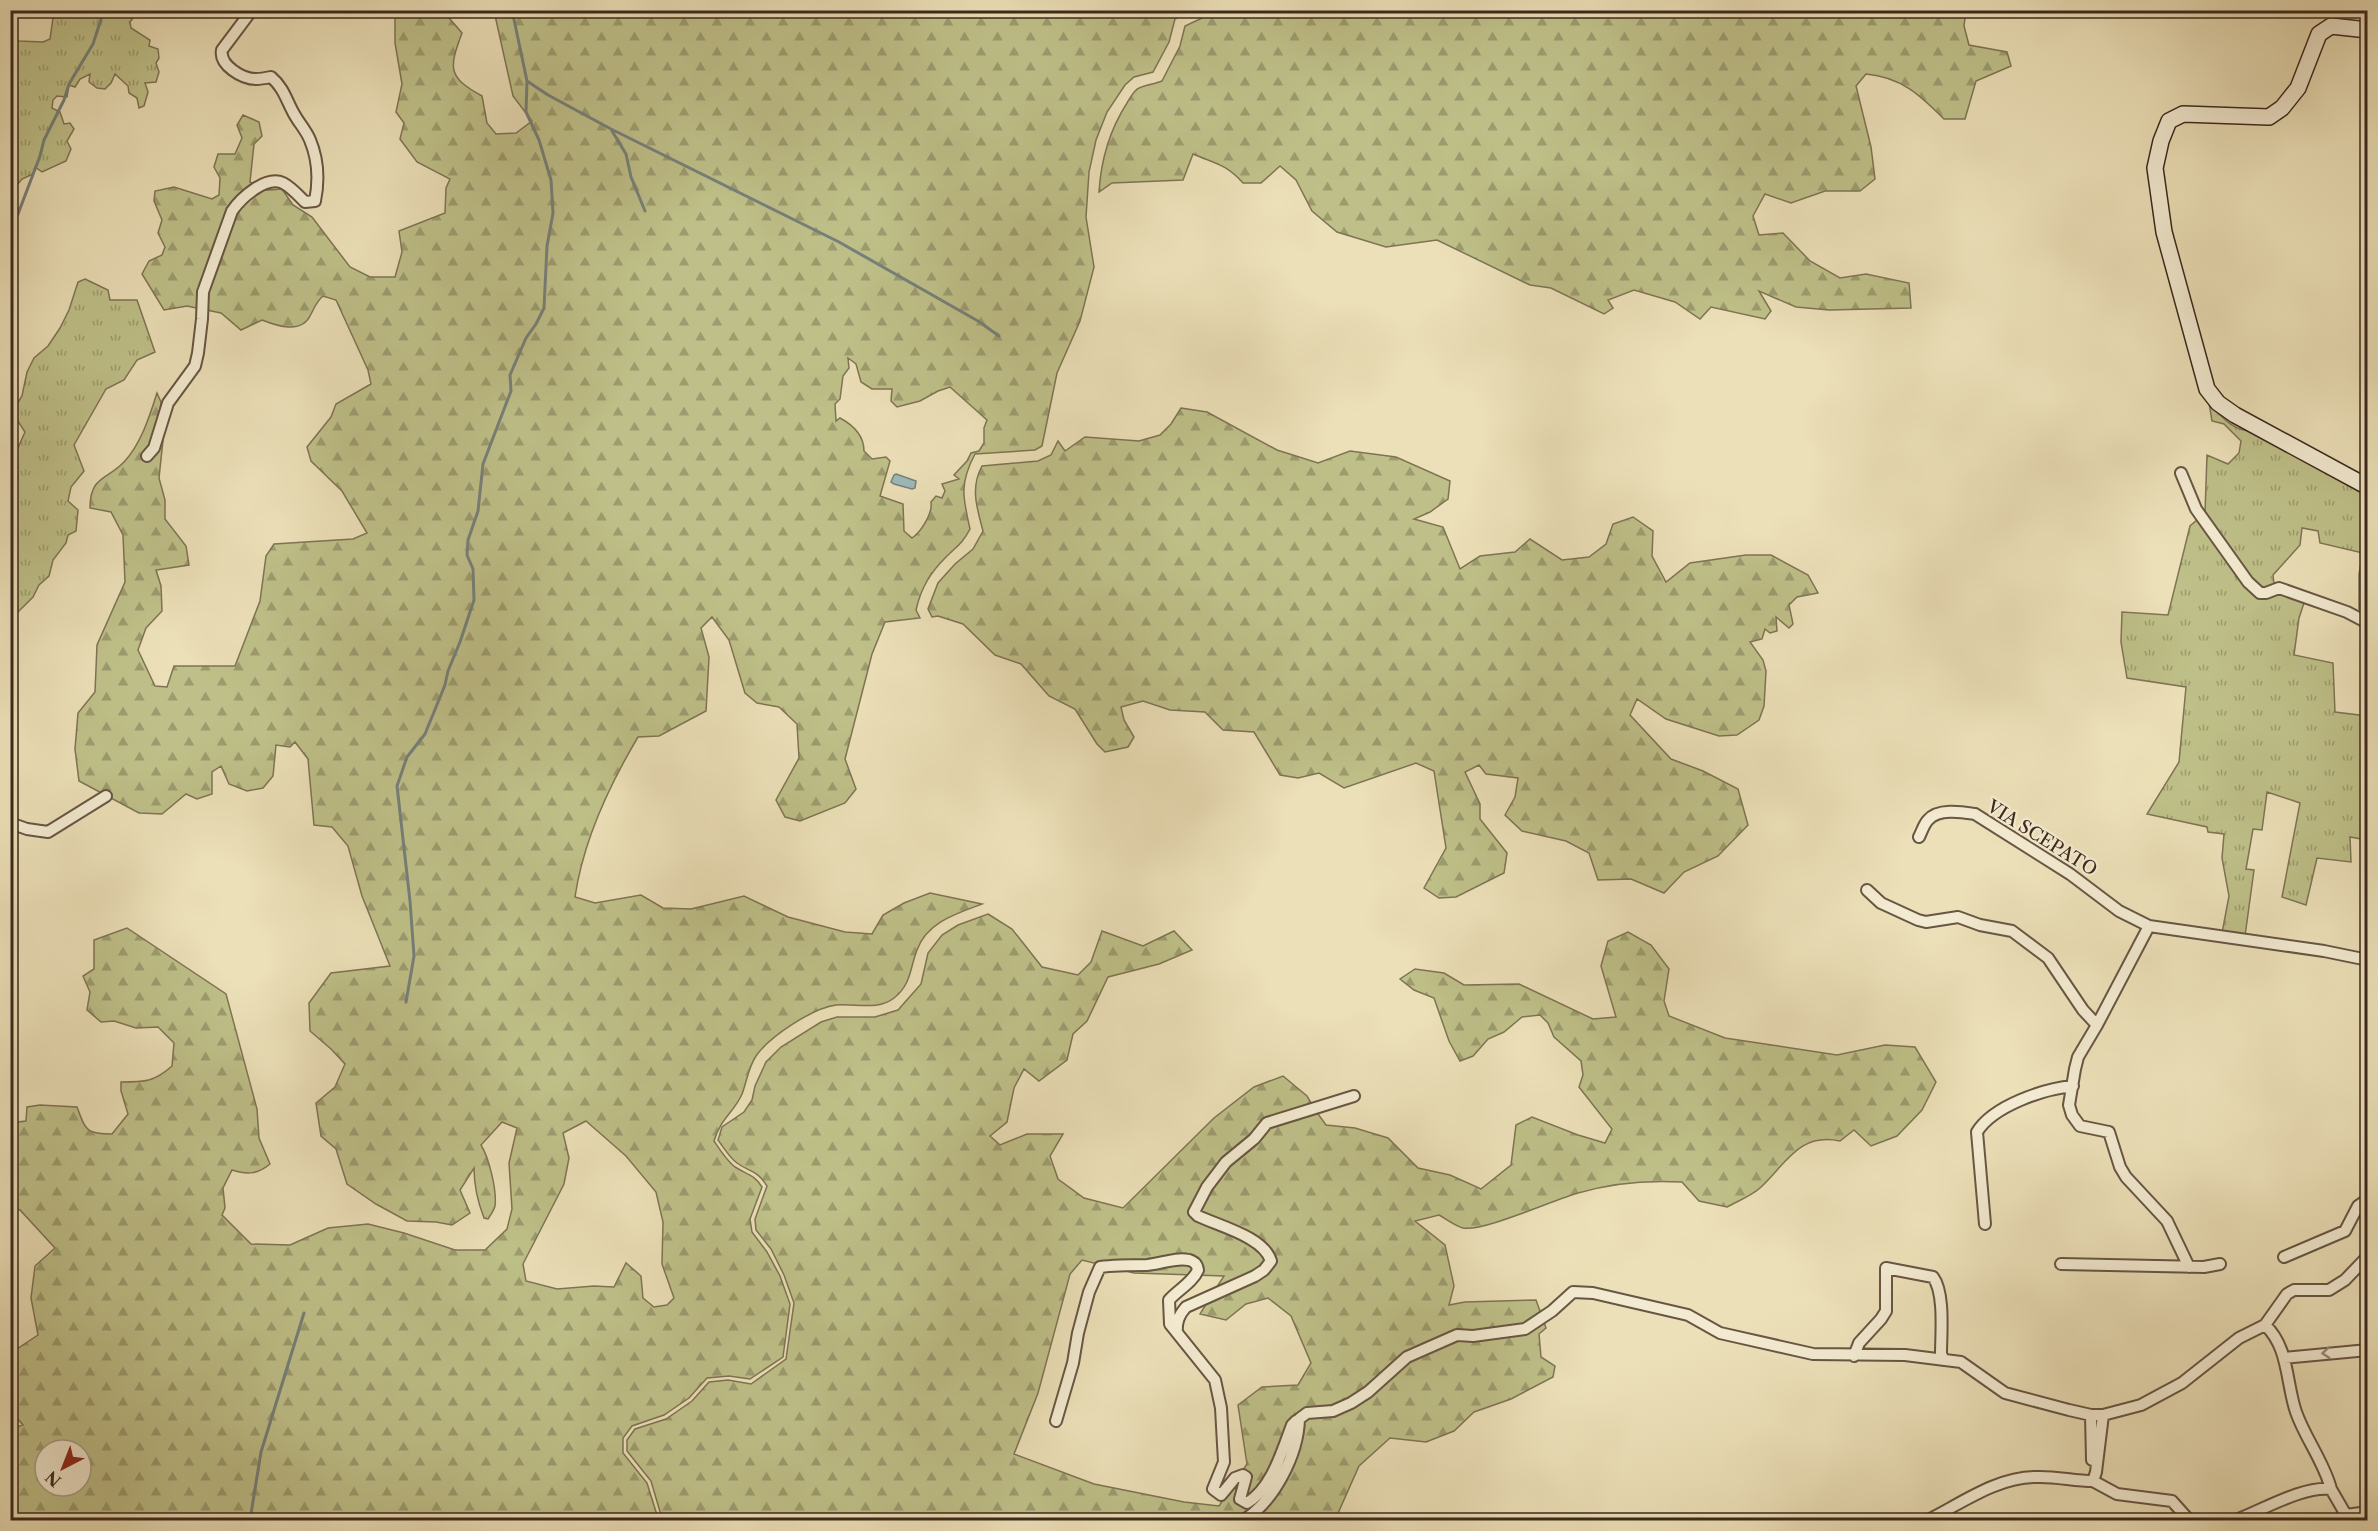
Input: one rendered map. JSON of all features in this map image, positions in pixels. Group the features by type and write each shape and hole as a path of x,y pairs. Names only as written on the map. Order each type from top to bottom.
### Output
{"main road":[{"path":"2367,30 2331,26 2319,34 2298,88 2282,108 2269,117 2183,114 2169,121 2161,141 2155,168 2164,232 2207,389 2218,403 2235,415 2367,487"}],"street":[{"path":"147,456 154,448 168,403 195,366 201,330 203,292 232,211 239,202 266,183 276,181 283,183 305,202 315,201 316,156 310,139 279,84 271,77 254,79 245,76 223,62 221,56 222,50 252,10"},
{"path":"2181,473 2196,509 2248,582 2260,592 2266,593 2279,588 2347,612 2367,623"},
{"path":"10,823 27,829 48,832 65,824 106,796"},
{"name":"VIA SCEPATO","path":"1919,837 1927,820 1935,814 1959,812 1975,814 2070,874 2118,911 2149,926"},
{"path":"1867,890 1881,903 1918,920 1926,922 1958,916 1980,925 2012,931 2048,958 2083,1010 2097,1025"},
{"path":"2189,1267 2167,1221 2126,1177 2120,1167 2109,1132 2080,1126 2072,1115 2069,1105 2078,1057 2149,926 2325,951 2367,960"},
{"path":"1985,1224 1977,1132 1983,1122 2016,1103 2058,1088 2073,1086"},
{"path":"1177,1333 1176,1324 1186,1307 1255,1276 1271,1261 1269,1253 1260,1246 1194,1212 1207,1187 1226,1162 1254,1139 1267,1123 1354,1096"},
{"path":"2284,1257 2344,1231 2358,1206 2367,1199"},
{"path":"1056,1421 1073,1363 1089,1292 1100,1267 1125,1263 1147,1265 1191,1260 1197,1264 1196,1275 1169,1300 1170,1324 1215,1380 1221,1408 1225,1450 1224,1462 1213,1489 1214,1492 1221,1494 1235,1478 1243,1475 1246,1477 1240,1499 1247,1503 1252,1500 1272,1473 1292,1425 1307,1413 1333,1411 1352,1403 1368,1392 1407,1357 1457,1335 1473,1336 1525,1329 1552,1311 1569,1293 1578,1291 1688,1315 1720,1333 1813,1354 1905,1355 1961,1362 2006,1393 2091,1415 2103,1415 2141,1405 2182,1383 2239,1338 2265,1325 2287,1294 2294,1290 2329,1290 2345,1280 2367,1256"},
{"path":"2061,1264 2189,1267 2220,1264"},
{"path":"1854,1356 1859,1342 1886,1311 1886,1268 1933,1277 1937,1282 1941,1307 1941,1354 1944,1360"},
{"path":"2265,1325 2272,1332 2284,1358 2296,1411 2331,1489 2347,1518 2367,1512"},
{"path":"2284,1358 2367,1350"},
{"path":"2091,1415 2093,1481"},
{"path":"2093,1481 2103,1415"},
{"path":"1244,1521 1263,1505 1284,1474 1299,1419"},
{"path":"1928,1521 1987,1489 2014,1479 2037,1477 2093,1481 2117,1494 2172,1502 2189,1521"},
{"path":"2236,1521 2276,1503 2321,1488 2331,1489"}],"green space":[{"path":"1219,10 1966,11 1964,26 1969,45 2007,52 2011,66 1976,81 1965,119 1944,119 1927,102 1900,83 1866,74 1856,86 1871,147 1875,179 1860,191 1825,191 1791,203 1765,194 1753,216 1759,235 1783,233 1810,261 1840,278 1866,274 1909,283 1911,308 1829,310 1796,307 1759,291 1771,311 1765,319 1711,307 1700,319 1675,302 1634,290 1608,300 1613,308 1604,314 1551,288 1530,285 1437,240 1386,247 1337,232 1312,211 1296,180 1280,166 1261,183 1243,183 1226,168 1193,154 1183,180 1112,183 1099,192 1107,146 1115,124 1132,94 1139,88 1162,81 1180,46 1185,26"},
{"path":"54,11 134,11 136,14 130,22 131,28 150,40 149,46 158,49 159,58 156,63 159,72 156,82 145,83 148,92 144,106 139,108 137,98 129,93 128,86 115,74 105,89 97,88 89,82 90,74 80,79 75,87 69,85 67,97 57,96 53,100 52,108 60,112 64,124 70,123 74,129 67,141 71,149 66,161 42,172 35,167 33,174 22,179 11,192 11,33 19,41 43,42 50,39"},
{"path":"395,11 443,11 462,33 453,63 454,70 462,83 482,96 487,123 496,134 516,133 532,121 513,96 494,11 1188,11 1175,19 1169,42 1153,72 1134,77 1125,85 1107,112 1096,140 1089,172 1086,217 1094,267 1080,321 1057,373 1042,446 1035,450 975,454 966,474 964,491 970,529 927,581 916,610 920,618 885,622 872,654 845,759 856,789 845,803 800,821 785,817 776,800 799,758 797,724 779,707 757,703 745,693 729,640 712,617 701,628 709,657 706,711 659,736 638,737 617,774 584,855 575,897 595,903 641,895 663,908 691,909 744,896 788,917 845,932 872,934 883,915 904,903 930,893 982,904 944,920 928,932 917,950 904,988 888,1002 874,1005 827,1007 804,1017 771,1040 753,1061 739,1100 717,1133 714,1141 726,1158 735,1167 753,1177 762,1187 750,1219 752,1232 767,1252 780,1276 790,1304 783,1357 750,1379 729,1376 707,1378 689,1398 664,1415 632,1426 623,1438 623,1453 647,1483 657,1515 654,1520 11,1520 11,1429 23,1425 11,1411 11,1353 38,1335 31,1298 35,1266 55,1248 20,1210 11,1207 10,1123 26,1121 27,1107 40,1105 77,1107 88,1130 112,1134 128,1114 121,1091 121,1082 149,1080 172,1066 174,1043 158,1027 136,1028 114,1021 101,1022 87,1010 90,992 83,976 94,969 94,940 127,928 226,994 257,1109 259,1138 270,1164 252,1173 232,1170 223,1188 225,1208 222,1215 251,1244 290,1245 328,1228 368,1224 455,1250 485,1250 507,1229 512,1209 509,1163 517,1128 502,1122 481,1145 495,1192 495,1206 488,1219 484,1218 478,1199 474,1168 460,1190 470,1213 452,1225 407,1221 376,1204 347,1184 336,1149 321,1136 316,1103 335,1087 345,1064 310,1031 309,1003 331,973 390,966 362,896 348,846 332,827 314,825 308,759 295,742 290,747 276,745 273,776 263,788 247,791 229,784 221,766 212,772 212,794 197,799 186,794 162,814 139,813 79,781 75,749 78,713 95,692 97,645 125,582 123,535 111,512 90,508 91,498 96,484 118,468 130,455 144,429 157,393 161,402 159,422 163,440 159,478 165,500 165,519 186,546 189,565 156,570 161,586 162,611 146,628 138,650 155,686 167,687 174,666 235,666 260,601 266,556 274,544 353,539 367,533 342,491 311,461 307,447 331,417 336,404 371,384 368,370 336,300 323,296 306,322 295,327 281,326 262,320 241,330 221,313 187,306 164,310 142,274 149,261 162,255 165,247 158,233 162,220 154,201 155,191 174,187 212,199 219,195 220,178 214,167 218,154 235,154 242,138 237,125 243,115 259,122 262,136 254,144 250,182 266,190 282,189 293,205 312,217 350,267 370,277 395,277 402,252 399,231 445,213 446,188 450,179 417,162 400,139 404,123 396,112 402,84 395,43","holes":["848,358 856,364 861,382 872,389 892,389 891,401 897,407 920,401 950,387 987,420 984,428 984,443 979,451 971,453 954,475 959,479 942,484 945,491 942,498 936,496 931,502 926,522 912,538 904,531 903,504 880,496 890,461 886,457 872,459 864,451 860,435 853,427 840,418 836,421 835,404 840,399 843,376 849,368","586,1121 626,1156 656,1192 663,1222 662,1264 674,1298 667,1305 654,1307 643,1298 641,1276 626,1263 614,1287 557,1289 526,1281 523,1264 564,1184 569,1158 563,1133"]},
{"path":"85,279 108,290 110,300 137,300 155,352 137,360 124,380 106,389 74,445 84,471 71,487 68,501 78,510 76,531 68,535 66,543 53,560 49,576 17,613 11,611 10,481 18,479 17,450 25,432 12,412 22,396 27,372 34,358 48,346 60,328 69,310 78,282"},
{"path":"2209,403 2234,427 2255,431 2367,492 2367,612 2359,609 2359,574 2363,553 2320,543 2318,531 2302,528 2300,545 2273,575 2275,593 2281,591 2305,600 2299,618 2294,655 2333,663 2335,712 2367,716 2367,840 2350,837 2351,862 2317,858 2306,905 2282,897 2300,803 2267,792 2262,830 2253,829 2246,869 2254,870 2245,936 2222,933 2229,896 2222,858 2224,834 2208,832 2207,827 2147,814 2179,762 2186,687 2127,678 2121,642 2122,612 2168,615 2190,526 2205,513 2207,455 2228,464 2239,453 2241,441 2224,424 2212,421"},
{"path":"1181,408 1207,412 1277,450 1318,463 1350,451 1396,457 1450,481 1448,499 1430,512 1414,519 1443,527 1460,569 1480,556 1515,552 1530,539 1562,560 1589,557 1606,544 1613,524 1633,517 1653,531 1652,556 1666,582 1690,563 1746,555 1771,555 1808,575 1818,593 1797,597 1789,605 1793,624 1789,628 1776,617 1777,631 1770,633 1765,629 1762,639 1750,642 1763,660 1766,671 1764,706 1759,720 1737,735 1719,736 1666,719 1637,699 1630,715 1671,759 1703,771 1738,789 1748,825 1718,856 1684,872 1664,893 1631,879 1598,880 1589,853 1566,841 1522,831 1505,815 1515,797 1518,778 1486,774 1479,765 1465,772 1480,804 1480,819 1507,853 1504,873 1456,897 1439,898 1424,888 1446,848 1434,771 1416,763 1344,788 1319,773 1298,778 1280,775 1254,732 1223,730 1205,712 1170,710 1143,701 1121,707 1124,720 1134,737 1128,747 1105,752 1097,744 1075,709 1049,696 1021,664 995,655 963,624 938,616 932,617 928,609 938,583 973,549 983,531 975,490 982,466 1038,461 1051,455 1058,441 1065,451 1085,437 1139,441 1160,435 1171,424"},
{"path":"988,914 1012,929 1042,967 1078,975 1091,962 1102,931 1143,946 1174,931 1192,950 1159,964 1108,977 1087,1021 1073,1034 1067,1060 1039,1081 1024,1069 1014,1088 1007,1122 990,1136 1000,1145 1027,1134 1063,1134 1050,1156 1058,1179 1084,1198 1123,1208 1214,1118 1254,1087 1283,1076 1307,1096 1313,1106 1265,1120 1252,1137 1224,1161 1191,1208 1191,1213 1196,1218 1236,1235 1257,1247 1268,1261 1262,1268 1213,1293 1224,1276 1134,1273 1082,1260 1070,1274 1038,1393 1014,1454 1094,1484 1184,1502 1219,1506 1247,1464 1238,1405 1262,1387 1298,1385 1311,1363 1291,1316 1268,1298 1246,1304 1226,1320 1200,1314 1208,1301 1257,1279 1274,1262 1269,1251 1261,1242 1217,1223 1197,1211 1228,1164 1256,1141 1268,1125 1316,1111 1326,1125 1355,1128 1388,1138 1418,1168 1450,1175 1481,1189 1511,1165 1516,1125 1532,1117 1605,1143 1612,1129 1579,1087 1583,1075 1581,1061 1554,1037 1548,1023 1540,1015 1522,1017 1504,1032 1488,1039 1473,1056 1460,1061 1449,1041 1434,998 1414,990 1400,979 1415,969 1444,973 1464,985 1519,984 1593,1019 1616,1017 1601,966 1608,941 1628,932 1651,945 1669,969 1664,1001 1669,1016 1725,1038 1837,1055 1885,1045 1915,1047 1936,1082 1922,1110 1897,1136 1871,1146 1854,1130 1840,1141 1826,1139 1814,1141 1794,1152 1756,1191 1727,1207 1699,1201 1682,1182 1656,1181 1604,1187 1578,1193 1502,1221 1473,1228 1460,1227 1439,1215 1415,1221 1445,1245 1454,1286 1449,1305 1465,1302 1536,1300 1546,1328 1539,1334 1541,1357 1555,1366 1553,1377 1511,1399 1474,1412 1454,1431 1426,1442 1390,1438 1359,1466 1335,1520 659,1520 661,1515 651,1481 627,1451 627,1440 635,1429 666,1419 692,1401 709,1382 728,1380 751,1384 786,1359 794,1303 771,1249 756,1230 755,1219 767,1186 756,1174 737,1163 727,1152 718,1140 722,1127 744,1112 752,1100 755,1086 766,1062 781,1047 821,1022 837,1017 875,1017 898,1010 921,984 928,953 942,935 958,925"}],"water":[{"path":"896,474 916,481 915,488 891,482"}],"waterway":[{"path":"10,235 44,140 64,100 69,84 93,44 104,10"},
{"path":"406,1002 414,956 397,786 407,757 425,734 445,685 474,600 473,569 467,555 468,540 478,511 483,464 511,391 510,375 526,338 544,308 547,246 553,213 551,180 539,140 526,112 527,81 512,10"},
{"path":"527,81 611,129 839,242 978,321 999,336"},
{"path":"612,131 626,154 631,177 645,211"},
{"path":"250,1520 261,1452 304,1313"},
{"path":"10,1487 14,1480"}]}
